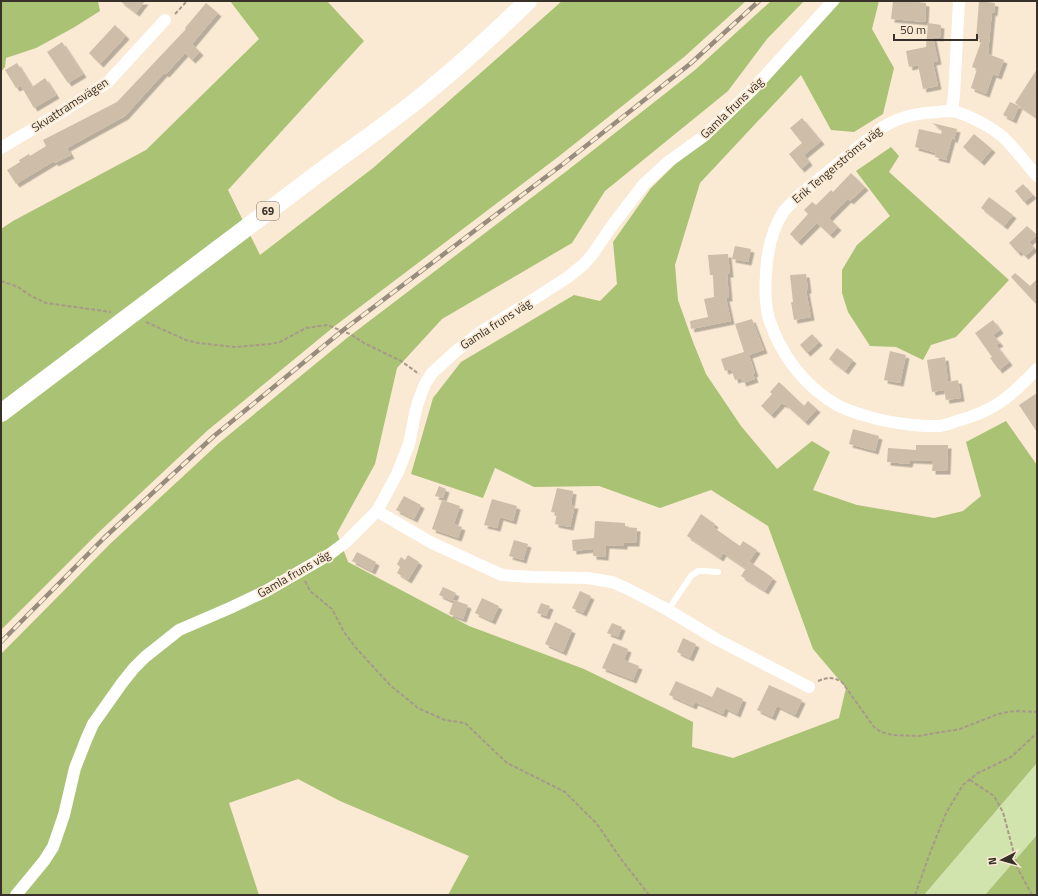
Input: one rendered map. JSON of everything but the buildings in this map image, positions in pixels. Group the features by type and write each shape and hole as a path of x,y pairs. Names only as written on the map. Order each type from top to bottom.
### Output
{"main road":[{"name":"69","path":"1,413 433,88 528,1"}],"street":[{"name":"Gamla fruns väg","path":"16,895 44,861 53,847 64,815 76,768 93,724 134,668 145,657 179,630 266,591 330,554 346,542 377,511 397,474 409,444 416,409 421,394 432,373 455,352 482,331 531,302 568,277 582,265 592,255 611,227 644,184 668,162 704,136 747,95 833,1"},
{"path":"952,111 959,1"},
{"name":"Skvattramsvägen","path":"1,148 108,82 165,20"},
{"name":"Erik Tengerströms väg","path":"1037,176 1002,136 969,117 952,111 924,112 907,116 888,124 797,198 785,210 777,224 769,246 766,265 765,295 769,318 782,349 792,366 807,383 823,395 838,405 856,413 893,423 941,426 965,419 999,403 1037,369"},
{"path":"377,511 432,543 502,575 587,578 612,582 628,588 668,610 716,640 809,688"}],"lane":[{"path":"668,610 691,576 698,571 718,572"}],"path":[{"path":"165,20 175,14 187,1"},
{"path":"1,281 18,287 31,296 46,302 106,311 150,322 186,340 198,343 235,347 271,344 280,342 306,328 327,325 350,334 364,343 401,361 428,379"},
{"path":"299,572 310,590 332,609 344,632 356,648 390,685 418,708 445,720 465,723 507,763 565,792 597,824 649,895"},
{"path":"809,688 815,682 826,678 834,678 842,682 874,727 881,732 892,735 918,736 960,729 998,714 1037,712"},
{"path":"914,895 946,813 963,785 978,773 1011,757 1037,733"},
{"path":"970,780 994,796 1003,812 1018,869 1032,895"}],"green space":[{"path":"1,1 98,1 100,11 73,28 36,48 6,58 5,67 1,72"},
{"path":"230,1 327,1 364,41 228,190 260,255 373,168 562,1 746,1 684,57 558,157 336,325 208,430 99,532 1,630 1,229 13,221 146,150 259,39"},
{"path":"771,1 804,1 767,39 728,91 605,191 572,243 442,319 397,368 375,464 337,533 348,562 469,626 584,669 693,722 692,747 733,758 839,718 846,688 813,649 768,526 711,490 660,508 599,486 534,487 495,468 483,498 411,474 433,398 461,362 574,295 600,301 617,284 613,242 651,188 841,1 879,1 872,29 894,68 883,114 854,132 831,130 801,75 700,183 675,265 678,300 706,374 741,426 777,469 812,441 830,452 813,490 857,505 934,518 963,511 981,496 966,442 1006,421 1037,465 1037,763 924,895 448,895 469,856 340,801 298,779 229,803 259,895 1,895 1,654 110,544 219,443 347,338 568,170 695,70"},
{"path":"891,147 899,156 889,172 1009,280 956,337 931,345 923,360 896,347 870,346 848,312 842,293 842,270 857,245 890,216 856,171"},
{"path":"1037,763 1037,836 985,895 924,895"},
{"path":"1037,835 1037,895 985,895"}],"railway":[{"path":"1,642 104,538 214,436 342,331 563,164 690,64 759,1"}]}
